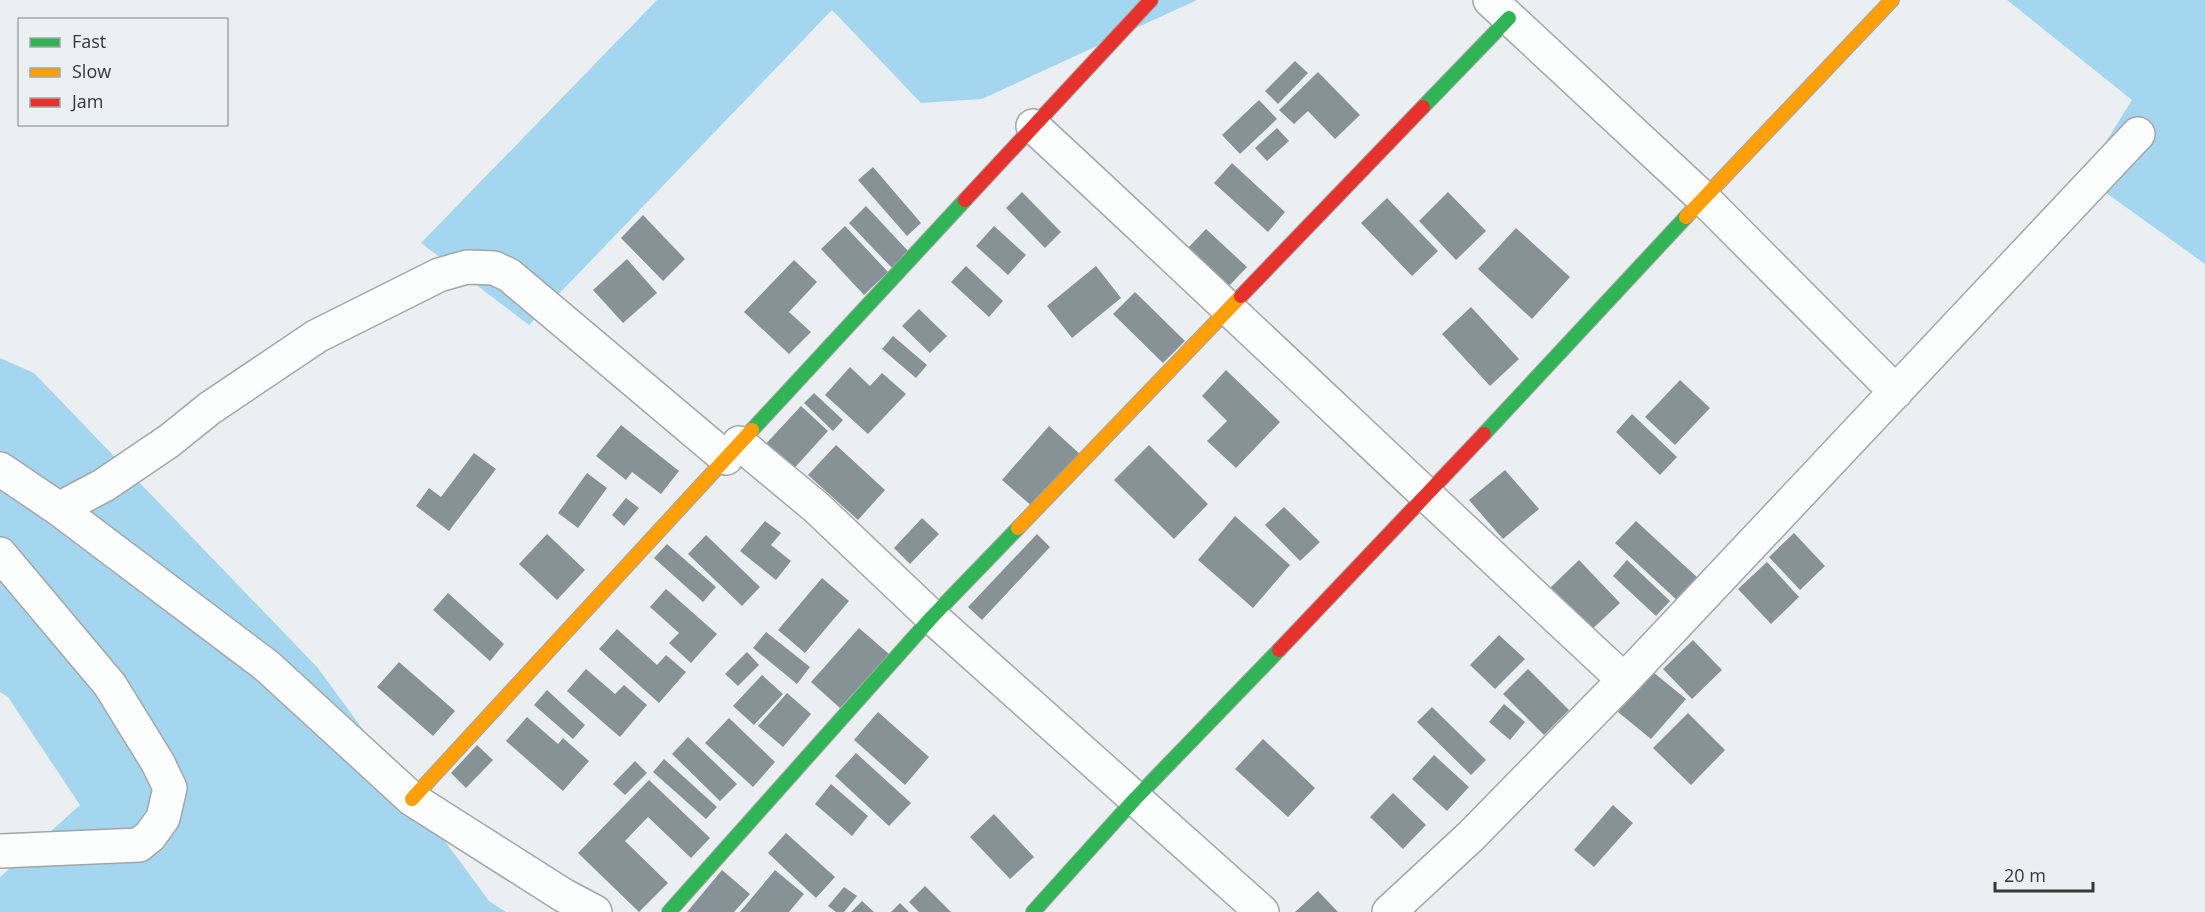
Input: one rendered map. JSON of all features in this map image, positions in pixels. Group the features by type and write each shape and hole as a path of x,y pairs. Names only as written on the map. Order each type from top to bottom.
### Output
{"street":[{"path":"412,799 1032,126 1151,0"},
{"path":"1033,912 1134,800 1427,496 1703,198 1892,0"},
{"path":"669,912 932,617 1230,308 1500,9 1703,198 1896,392"},
{"path":"1032,126 1230,308 1624,680"},
{"path":"1389,912 1471,836 1624,680 2138,134"},
{"path":"59,508 104,485 169,441 210,408 317,336 439,275 467,267 494,268 509,275 733,450 816,507 932,617 1134,800 1262,912"},
{"path":"0,469 59,508 267,666 412,799 563,895 595,912"},
{"path":"0,554 110,686 158,763 170,788 163,818 150,836 139,845 0,851"}],"shaded area":[{"path":"657,0 1197,0 982,99 921,103 832,10 529,325 421,243"},
{"path":"2007,0 2205,0 2205,264 2084,177 2132,100"},
{"path":"0,358 34,373 317,667 489,901 506,912 0,912 0,877 80,805 8,697 0,692"}],"building":[{"path":"1295,61 1308,73 1278,104 1265,91"},
{"path":"1318,72 1360,115 1335,139 1308,111 1294,124 1279,110"},
{"path":"1259,100 1277,119 1240,154 1222,135"},
{"path":"1277,128 1289,141 1267,161 1255,148"},
{"path":"1232,163 1285,212 1268,232 1214,183"},
{"path":"873,167 921,223 907,236 858,180"},
{"path":"1022,192 1061,232 1045,248 1006,208"},
{"path":"1448,192 1486,231 1456,260 1419,221"},
{"path":"1387,198 1438,251 1412,276 1361,223"},
{"path":"866,206 909,252 892,268 849,223"},
{"path":"643,215 685,259 663,281 621,238"},
{"path":"845,226 888,272 864,295 821,249"},
{"path":"994,226 1026,255 1008,275 976,246"},
{"path":"1516,228 1570,277 1532,319 1478,269"},
{"path":"1206,229 1247,267 1229,286 1188,248"},
{"path":"627,259 657,293 623,323 593,290"},
{"path":"794,260 817,282 789,312 811,332 789,354 744,312"},
{"path":"966,266 1003,301 989,317 951,282"},
{"path":"1096,266 1121,298 1072,338 1047,306"},
{"path":"1135,292 1185,341 1163,363 1113,314"},
{"path":"1471,307 1519,359 1490,386 1442,334"},
{"path":"919,309 947,336 930,353 902,326"},
{"path":"893,336 927,365 916,378 882,349"},
{"path":"850,367 870,386 882,373 906,394 868,434 825,395"},
{"path":"1226,370 1280,422 1236,468 1207,441 1227,421 1202,396"},
{"path":"1680,380 1710,408 1675,445 1645,417"},
{"path":"814,393 843,420 833,431 804,403"},
{"path":"801,406 828,431 789,474 762,448"},
{"path":"1632,414 1677,457 1660,475 1616,432"},
{"path":"621,425 679,471 661,494 632,472 626,480 596,456"},
{"path":"1049,426 1081,455 1034,508 1002,480"},
{"path":"836,445 885,490 858,520 808,475"},
{"path":"1149,445 1208,504 1174,539 1114,480"},
{"path":"474,453 496,469 449,531 416,506 429,488 441,497"},
{"path":"1505,470 1539,509 1503,539 1469,500"},
{"path":"587,473 607,488 578,528 558,513"},
{"path":"626,498 639,508 624,526 612,515"},
{"path":"1284,507 1320,542 1300,561 1265,525"},
{"path":"1235,516 1290,565 1253,608 1198,560"},
{"path":"922,518 939,534 910,564 894,548"},
{"path":"765,521 781,533 771,545 791,561 776,580 740,551"},
{"path":"1636,521 1699,579 1678,601 1615,543"},
{"path":"1794,533 1825,566 1800,590 1769,557"},
{"path":"547,534 585,570 557,600 519,564"},
{"path":"1037,534 1050,547 982,620 968,607"},
{"path":"706,535 760,587 742,606 688,554"},
{"path":"667,544 716,587 703,602 654,558"},
{"path":"1579,560 1620,603 1587,634 1547,591"},
{"path":"1627,560 1670,601 1656,616 1613,576"},
{"path":"1767,562 1799,597 1771,624 1738,589"},
{"path":"822,578 849,601 805,653 778,630"},
{"path":"666,589 717,634 691,663 669,643 679,633 650,607"},
{"path":"448,593 504,644 490,661 433,610"},
{"path":"859,628 889,654 840,708 811,682"},
{"path":"617,629 657,665 666,655 686,672 659,703 599,649"},
{"path":"766,632 810,667 797,684 753,648"},
{"path":"1499,635 1525,659 1495,689 1470,665"},
{"path":"1693,640 1722,670 1692,699 1663,669"},
{"path":"747,652 759,665 738,686 725,674"},
{"path":"399,662 455,711 433,736 377,687"},
{"path":"586,669 615,694 624,685 647,705 620,737 567,691"},
{"path":"1528,669 1569,710 1544,735 1503,694"},
{"path":"1653,672 1686,699 1651,739 1618,712"},
{"path":"762,675 783,694 754,725 733,706"},
{"path":"547,690 585,725 573,739 534,705"},
{"path":"787,693 811,714 783,747 758,726"},
{"path":"1504,704 1525,722 1510,740 1489,722"},
{"path":"1432,707 1486,760 1471,775 1417,722"},
{"path":"878,712 929,757 905,785 854,740"},
{"path":"1688,713 1725,750 1691,785 1653,748"},
{"path":"527,717 558,744 563,738 589,761 563,791 506,741"},
{"path":"729,718 775,762 753,787 705,743"},
{"path":"688,737 737,784 720,801 672,754"},
{"path":"1263,739 1315,788 1288,817 1235,769"},
{"path":"477,745 493,760 466,788 451,773"},
{"path":"856,753 911,803 889,826 835,776"},
{"path":"1434,755 1469,787 1447,811 1412,779"},
{"path":"664,759 717,807 706,819 653,772"},
{"path":"635,761 647,773 625,795 613,784"},
{"path":"649,780 710,838 691,858 648,817 625,841 668,883 639,912 578,853"},
{"path":"831,784 868,816 852,836 815,804"},
{"path":"1393,793 1426,825 1403,849 1370,817"},
{"path":"1613,805 1633,823 1594,867 1574,850"},
{"path":"994,814 1034,857 1010,879 970,837"},
{"path":"786,833 835,877 816,898 768,853"},
{"path":"722,870 750,894 734,912 687,912"},
{"path":"775,870 804,894 789,912 740,912"},
{"path":"925,886 951,912 919,912 909,902"},
{"path":"844,887 857,896 844,912 836,912 828,906"},
{"path":"1318,891 1338,912 1295,912"},
{"path":"862,901 874,912 851,912"},
{"path":"900,903 909,912 891,912"}],"traffic: fast":[{"path":"1423,107 1509,18"},
{"path":"752,430 965,200"},
{"path":"1484,434 1686,217"},
{"path":"669,912 932,617 1018,528"},
{"path":"1033,912 1134,800 1279,650"}],"traffic: slow":[{"path":"1686,217 1892,0"},
{"path":"1018,528 1241,296"},
{"path":"412,799 752,430"}],"traffic: jam":[{"path":"965,200 1151,0"},
{"path":"1241,296 1423,107"},
{"path":"1279,650 1484,434"}]}
